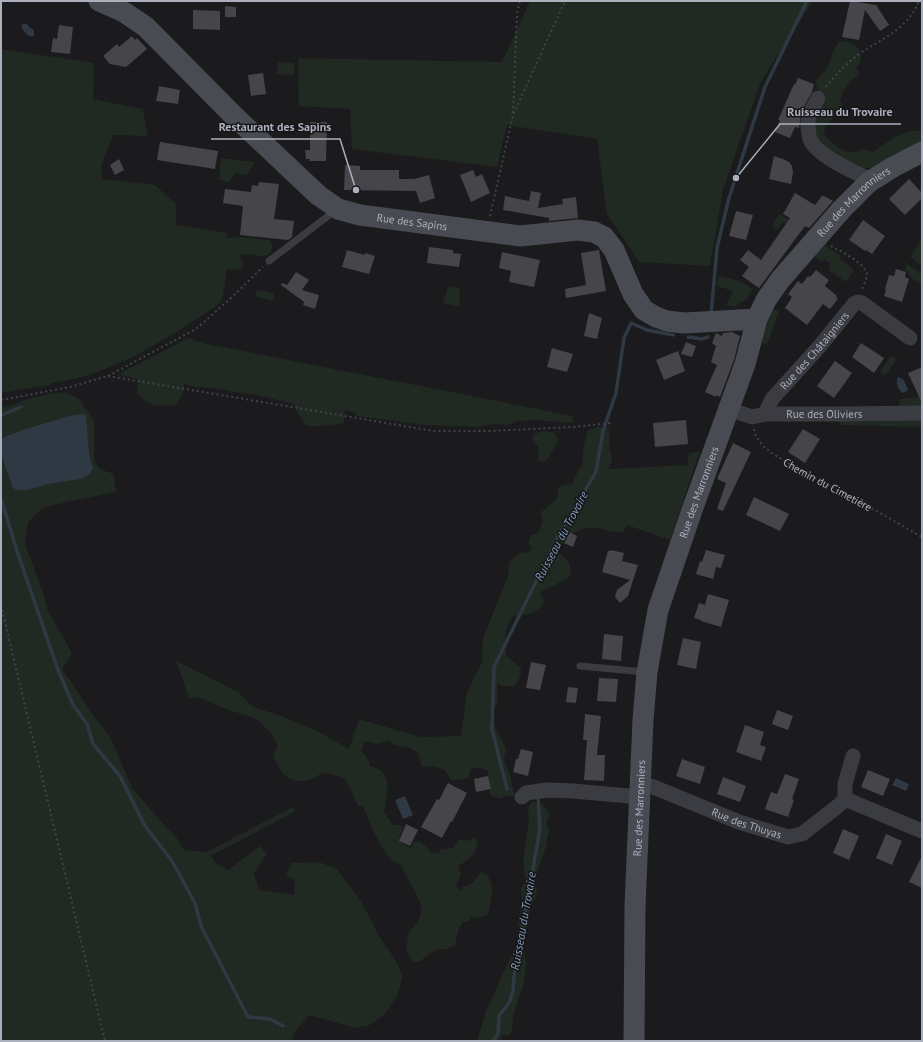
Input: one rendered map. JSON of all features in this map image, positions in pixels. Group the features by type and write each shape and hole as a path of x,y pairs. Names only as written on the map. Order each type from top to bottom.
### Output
{"street":[{"name":"Rue des Sapins","path":"99,1 124,12 146,27 242,124 318,195 338,209 360,215 520,236 578,230 594,232 604,237 614,250 633,294 644,310 656,317 667,321 684,324 757,319"},
{"path":"818,98 808,120 808,133 810,140 824,155 865,177 870,182"},
{"name":"Rue des Marronniers","path":"634,1041 635,906 643,720 647,672 658,610 729,409 757,319 766,300 780,280 841,210 870,182 893,167 922,152"},
{"name":"Rue des Châtaigniers","path":"757,419 772,399 819,347 854,304 858,302 862,303 910,338"},
{"name":"Rue des Oliviers","path":"729,409 757,419 840,414 922,412"},
{"path":"853,756 845,784 845,799 922,831"},
{"name":"Rue des Thuyas","path":"522,797 526,793 547,790 640,791 652,786 740,822 788,837 802,834 845,799"}],"lane":[{"path":"269,261 338,209"},
{"path":"580,666 647,672"}],"path":[{"path":"486,231 513,115 517,13 520,1"},
{"path":"513,115 565,1"},
{"path":"818,98 836,74 862,53 896,31 914,12 919,1"},
{"path":"818,238 859,263 866,269 867,275 858,302"},
{"path":"1,400 70,387 108,376 196,329 230,299 269,261"},
{"path":"108,376 434,431 490,431 611,423"},
{"name":"Chemin du Cimetière","path":"757,419 756,436 762,445 773,454 922,536"},
{"path":"1,605 105,1041"}],"shaded area":[{"path":"530,1 813,1 761,81 723,190 710,266 639,262 607,214 597,139 507,125 497,167 352,149 350,109 299,106 298,58 502,62"},
{"path":"22,24 27,24 34,30 34,36 29,36 26,33 22,28"},
{"path":"839,41 853,44 858,48 861,59 856,68 860,74 845,88 840,100 843,105 824,129 825,136 833,144 847,152 863,149 873,152 890,140 902,134 922,131 922,142 890,162 872,168 863,168 846,162 819,147 813,129 817,110 827,94 818,90 815,81 827,69 834,49"},
{"path":"1,49 94,63 93,99 143,109 148,136 113,135 101,167 102,179 155,185 176,204 176,225 227,233 227,238 237,237 270,240 273,246 270,253 262,257 253,254 239,255 244,265 239,270 227,269 222,302 141,353 97,372 74,379 51,383 50,385 1,393"},
{"path":"278,62 294,63 294,75 277,74"},
{"path":"221,158 255,162 247,175 235,173 229,182 219,180"},
{"path":"779,214 794,222 791,227 782,222 778,230 772,227"},
{"path":"922,239 922,266 910,257"},
{"path":"823,244 841,256 840,259 854,270 846,282 828,270 831,264 824,259 822,262 813,255"},
{"path":"907,264 922,274 922,281 920,284 909,276 909,272 905,270"},
{"path":"718,276 739,281 753,289 747,299 733,307 726,305 733,291 717,286"},
{"path":"448,287 460,288 459,307 443,303"},
{"path":"257,289 274,294 273,301 255,296"},
{"path":"773,309 779,311 767,345 760,342"},
{"path":"189,338 202,343 573,416 573,423 536,420 519,421 506,425 491,424 479,427 425,425 356,416 355,413 345,410 344,423 323,426 306,426 294,404 252,394 196,387 184,384 183,394 175,405 154,405 146,401 137,393 138,379 122,376 120,373"},
{"path":"891,355 897,359 885,376 880,372"},
{"path":"898,377 903,379 908,389 903,393 898,386"},
{"path":"66,392 80,400 94,422 94,461 100,469 114,474 116,492 44,507 28,522 25,544 49,613 72,653 62,669 98,722 111,738 132,788 177,838 184,850 206,852 293,807 296,811 211,856 215,862 228,870 260,846 267,854 254,873 259,890 294,895 295,881 286,875 292,863 319,862 337,869 362,903 379,936 395,959 403,976 398,994 386,1013 370,1025 355,1028 309,1015 292,1036 293,1041 1,1041 1,454 12,486 28,490 48,484 81,479 93,468 89,453 85,415 73,415 25,429 4,437 1,441 1,406 46,395"},
{"path":"922,396 922,409 900,409 899,401 901,399"},
{"path":"81,414 86,415 89,453 93,468 89,475 81,479 48,484 28,490 16,490 12,486 1,454 1,441 4,437 25,429"},
{"path":"922,418 922,427 840,425 839,420"},
{"path":"597,427 607,427 609,429 609,450 612,458 608,469 687,465 689,453 700,451 670,540 627,525 623,532 613,532 598,528 586,528 574,533 564,541 556,551 569,562 571,574 562,581 540,592 545,602 538,609 532,613 524,615 514,615 508,625 505,643 506,655 521,668 520,677 515,686 501,686 497,683 497,704 491,712 496,729 506,749 504,759 511,778 515,796 506,796 499,799 490,795 488,771 481,768 472,768 467,779 451,780 445,770 436,767 422,766 418,753 408,747 394,745 389,741 378,744 365,741 361,750 369,761 370,766 380,770 386,778 387,795 384,812 393,825 400,825 403,827 399,837 404,845 411,848 415,841 421,842 432,853 438,853 441,849 453,848 458,840 470,841 474,838 478,841 474,854 458,866 461,874 456,886 462,891 463,886 472,883 481,872 490,879 492,897 488,915 475,918 471,917 469,921 463,922 459,928 455,945 447,949 437,949 420,961 413,962 406,951 409,933 421,915 419,900 402,866 393,861 384,851 363,806 358,806 344,779 333,774 322,774 304,781 298,781 287,777 279,768 273,755 278,745 271,733 260,722 249,716 231,711 198,697 189,698 176,661 238,692 253,707 282,716 321,733 349,749 359,719 420,737 461,736 467,692 482,662 483,638 508,576 509,562 521,552 529,553 532,549 528,542 531,535 538,533 543,522 540,513 553,503 557,497 558,488 563,485 572,484 583,464 583,451 588,430"},
{"path":"543,431 555,433 558,442 546,461 538,461 539,448 532,440 534,434"},
{"path":"896,778 909,784 906,791 892,785"},
{"path":"405,796 413,815 403,819 395,800"},
{"path":"532,801 542,804 550,814 546,823 549,831 546,847 538,870 536,882 537,894 531,907 528,921 524,948 526,963 524,982 513,1016 512,1031 509,1036 502,1035 500,1041 477,1041 486,1011 516,945 522,898 521,888 526,881 523,861 529,821 528,809"}],"building":[{"path":"850,1 876,5 889,25 880,31 865,10 859,40 842,37"},
{"path":"225,6 236,7 236,17 225,17"},
{"path":"193,10 220,11 220,30 193,29"},
{"path":"59,25 73,27 70,54 51,52 53,38 57,39"},
{"path":"132,36 135,40 137,38 147,49 126,67 110,64 103,56 117,44 119,47"},
{"path":"263,73 266,94 251,96 248,75"},
{"path":"798,78 814,84 812,92 801,112 799,128 795,127 790,138 775,132 780,120 778,120"},
{"path":"159,86 180,90 178,104 156,101"},
{"path":"310,122 327,122 326,161 309,161 310,159 306,159 305,150 310,150"},
{"path":"160,142 218,151 215,169 157,160"},
{"path":"774,156 789,162 792,166 793,173 791,184 769,179"},
{"path":"119,159 124,170 115,175 110,165"},
{"path":"345,165 360,166 360,170 399,170 399,179 414,179 429,175 435,198 420,203 416,191 344,190"},
{"path":"473,170 476,177 482,174 490,193 471,202 460,175"},
{"path":"909,179 922,193 922,198 905,215 889,199"},
{"path":"259,182 279,184 274,219 294,221 292,237 288,240 240,235 243,206 223,203 225,189 251,192 252,185 258,186"},
{"path":"531,191 541,193 538,208 563,204 562,199 576,197 578,218 549,221 549,218 503,210 505,196 529,201"},
{"path":"795,193 815,205 822,196 833,201 809,228 805,226 759,288 742,276 749,267 740,260 748,250 761,260 790,218 783,214"},
{"path":"736,211 753,215 746,240 729,236"},
{"path":"863,220 885,236 872,254 849,240"},
{"path":"429,247 453,250 453,253 461,254 459,267 427,263"},
{"path":"347,250 375,256 369,274 342,267"},
{"path":"599,250 606,291 566,298 565,289 586,285 581,253"},
{"path":"502,252 540,260 534,287 509,282 511,271 499,268"},
{"path":"896,269 906,272 905,277 909,279 902,302 884,296 889,275 894,276"},
{"path":"816,270 829,280 825,286 837,296 836,298 838,299 830,309 823,304 807,325 785,308 792,297 788,294 798,281 802,284 808,276 810,277"},
{"path":"296,272 309,280 302,290 319,295 315,309 303,305 304,302 281,285 282,283 287,285"},
{"path":"589,313 602,318 597,339 584,336"},
{"path":"732,332 740,336 734,360 720,397 716,395 716,397 705,392 717,365 711,362 716,346 712,343 716,333 722,336 723,333"},
{"path":"686,342 696,346 692,357 681,354"},
{"path":"861,343 884,358 874,373 852,357"},
{"path":"552,348 573,354 567,372 547,367"},
{"path":"678,351 685,371 664,380 656,360"},
{"path":"835,361 852,373 834,398 817,386"},
{"path":"922,367 922,403 908,373"},
{"path":"686,420 688,444 655,447 653,423"},
{"path":"803,429 820,439 805,463 788,452"},
{"path":"733,443 751,452 723,511 717,509 726,483 717,479"},
{"path":"754,497 789,514 780,531 746,515"},
{"path":"569,532 577,536 573,547 564,543"},
{"path":"611,550 624,553 622,561 638,565 628,596 620,603 615,597 617,590 630,580 602,572 608,551"},
{"path":"706,550 725,555 721,568 716,567 713,579 696,574 700,561 702,562"},
{"path":"708,594 729,600 721,627 694,618 699,603 705,605"},
{"path":"604,634 623,636 621,661 602,659"},
{"path":"683,638 701,642 696,669 677,665"},
{"path":"531,662 546,665 540,690 526,688"},
{"path":"599,678 618,679 616,702 597,701"},
{"path":"568,687 578,688 576,703 566,702"},
{"path":"777,710 793,716 788,730 772,724"},
{"path":"585,714 601,716 597,755 605,755 604,781 584,780 587,740 583,740"},
{"path":"745,725 764,732 760,745 766,747 761,761 736,752"},
{"path":"521,749 533,752 528,776 513,772 516,759 518,759"},
{"path":"682,759 705,767 700,784 676,776"},
{"path":"868,770 890,779 883,796 861,787"},
{"path":"785,774 799,779 788,817 765,809 771,792 777,794"},
{"path":"488,776 491,789 476,792 474,779"},
{"path":"723,777 746,786 740,802 717,794"},
{"path":"448,783 467,793 442,838 421,827 437,799 439,800"},
{"path":"406,824 418,830 410,846 399,841"},
{"path":"843,829 859,836 849,860 833,853"},
{"path":"886,834 902,841 892,865 876,858"},
{"path":"922,856 922,888 909,882"}],"waterway":[{"name":"Ruisseau du Trovaire","path":"711,315 717,248 729,198 765,87 807,1"},
{"name":"Ruisseau du Trovaire","path":"507,789 492,729 494,667 560,533 596,472 603,431 616,393 624,338 631,323 647,330 673,335"},
{"path":"688,337 702,339 708,337"},
{"path":"1,415 21,407"},
{"path":"1,499 18,554 58,670 73,705 87,724 93,744 120,776 145,826 172,861 195,903 201,926 248,1017 270,1019 283,1026"},
{"name":"Ruisseau du Trovaire","path":"493,1041 498,1034 499,1016 510,1001 513,991 514,976 540,829 538,796"}],"place":[{"name":"Ruisseau du Trovaire","path":"736,178"},
{"name":"Restaurant des Sapins","path":"356,190"}]}
